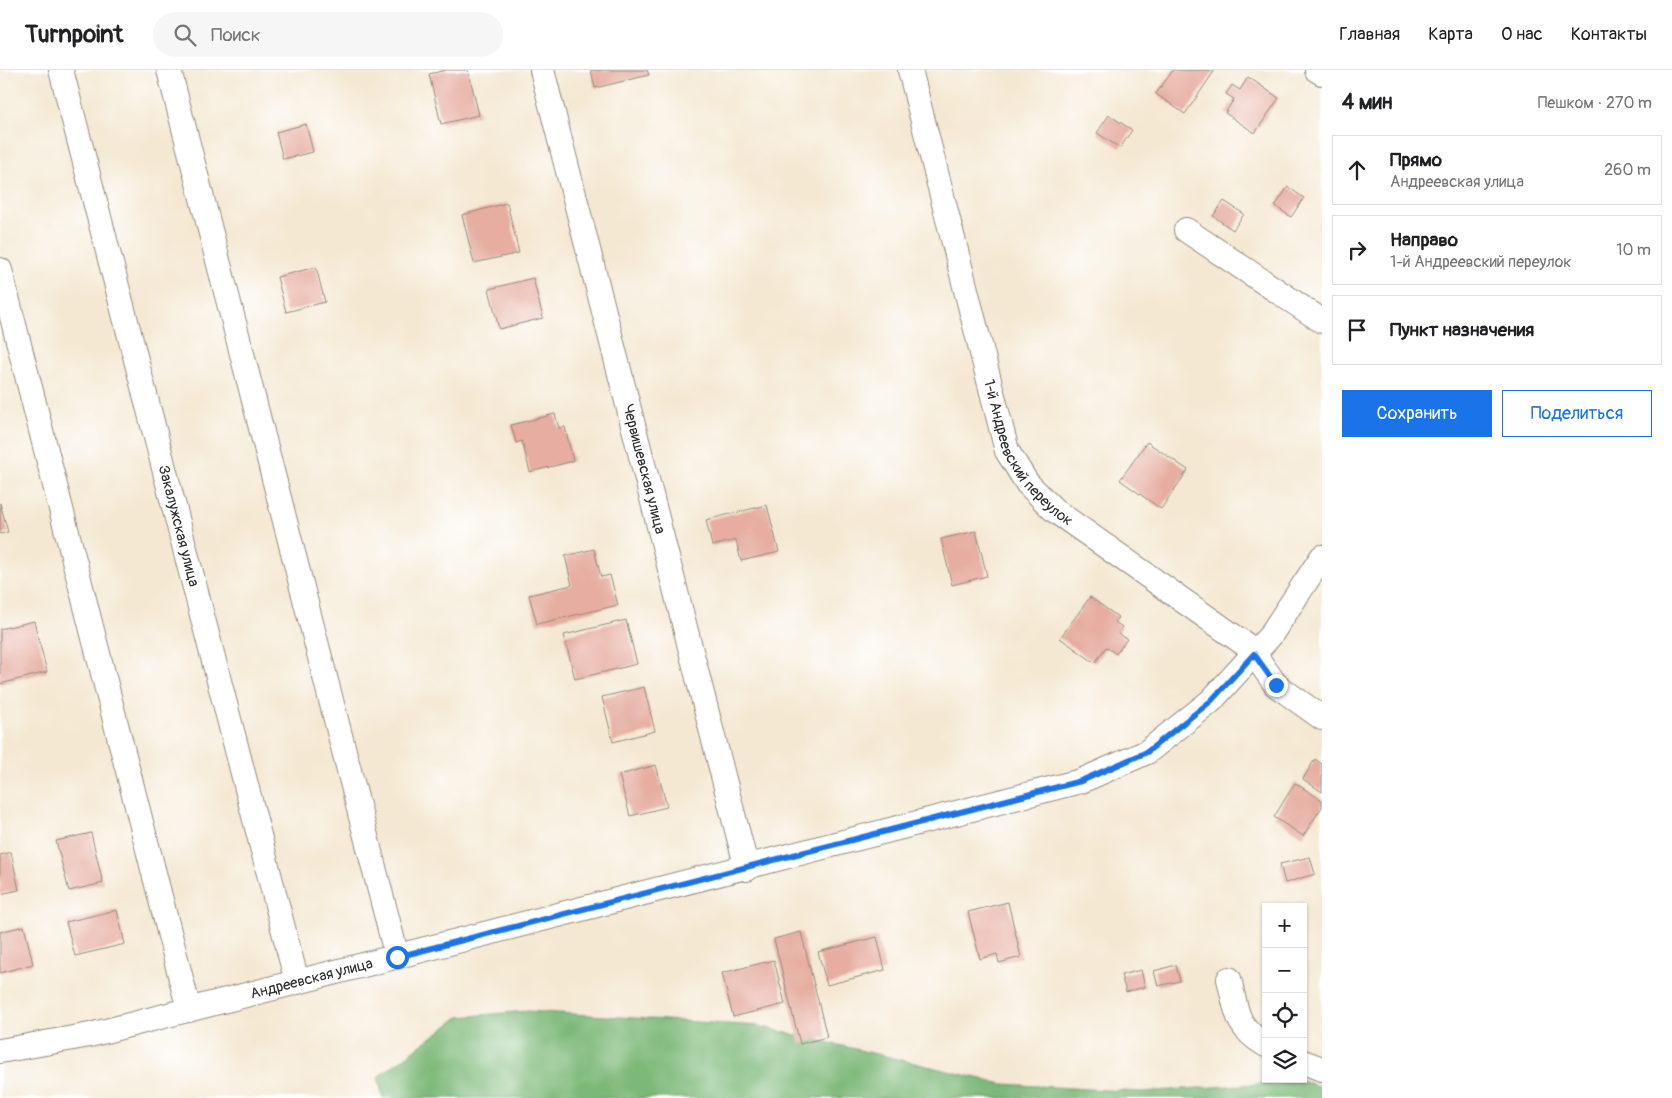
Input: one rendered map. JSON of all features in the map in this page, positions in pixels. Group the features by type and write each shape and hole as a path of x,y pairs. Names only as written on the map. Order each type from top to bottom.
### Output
{"street":[{"name":"Закалужская улица","path":"61,70 297,982"},
{"path":"169,70 397,957"},
{"name":"Червишевская улица","path":"542,70 747,868"},
{"name":"1-й Андреевский переулок","path":"910,70 1007,451 1017,468 1041,498 1067,521 1249,647 1276,685 1322,718"},
{"path":"1317,70 1322,73"},
{"path":"1186,230 1322,321"},
{"path":"0,270 189,1010"},
{"name":"Андреевская улица","path":"0,1051 90,1035 1081,781 1147,752 1211,701 1270,636 1322,558"},
{"path":"1229,979 1239,1021 1250,1036 1262,1043"},
{"path":"1307,1063 1322,1069"}],"green space":[{"path":"527,1011 758,1026 1003,1084 1142,1092 1272,1083 1307,1083 1322,1087 1322,1098 383,1098 378,1077 459,1017"}],"building":[{"path":"446,70 468,70 479,115 441,124 429,74"},
{"path":"591,70 647,70 649,75 595,88"},
{"path":"1173,70 1215,70 1185,114 1156,94"},
{"path":"1248,77 1279,98 1255,133 1225,113 1234,99 1226,94 1232,85 1240,90"},
{"path":"1109,115 1132,130 1120,148 1097,133"},
{"path":"306,124 313,152 283,159 276,132"},
{"path":"1288,187 1304,198 1291,217 1275,206"},
{"path":"1224,201 1244,214 1233,230 1213,216"},
{"path":"507,203 519,253 474,263 462,215"},
{"path":"316,267 325,302 286,312 277,277"},
{"path":"533,278 543,318 499,329 489,289"},
{"path":"555,414 559,428 565,427 573,461 530,472 522,441 516,443 511,425"},
{"path":"1147,442 1188,470 1161,509 1120,480"},
{"path":"0,503 8,532 0,534"},
{"path":"767,505 779,552 741,561 736,540 712,546 706,520"},
{"path":"976,531 987,576 952,585 941,539"},
{"path":"594,549 601,577 610,575 618,605 537,624 529,595 572,585 565,556"},
{"path":"1090,597 1118,617 1115,622 1122,627 1118,633 1127,639 1116,654 1106,647 1095,663 1060,638"},
{"path":"626,620 637,664 575,679 564,635"},
{"path":"34,621 47,672 0,684 0,629"},
{"path":"644,687 655,731 613,742 602,697"},
{"path":"1315,759 1322,764 1322,792 1303,779"},
{"path":"656,765 667,807 630,816 619,775"},
{"path":"1295,783 1322,800 1322,807 1303,836 1274,817"},
{"path":"91,833 103,883 69,891 56,841"},
{"path":"11,852 19,890 0,894 0,855"},
{"path":"1310,857 1315,874 1285,883 1280,864"},
{"path":"1008,902 1021,957 999,963 997,954 980,959 968,912"},
{"path":"117,910 125,944 75,956 66,922"},
{"path":"24,926 33,964 0,973 0,932"},
{"path":"801,932 827,1037 800,1044 774,939"},
{"path":"877,937 885,970 827,985 818,952"},
{"path":"774,960 785,1004 733,1017 722,973"},
{"path":"1176,965 1180,981 1158,986 1154,971"},
{"path":"1141,970 1145,987 1126,992 1121,975"}],"route":[{"path":"397,957 1081,781 1147,752 1211,701 1254,654 1276,685"}]}
